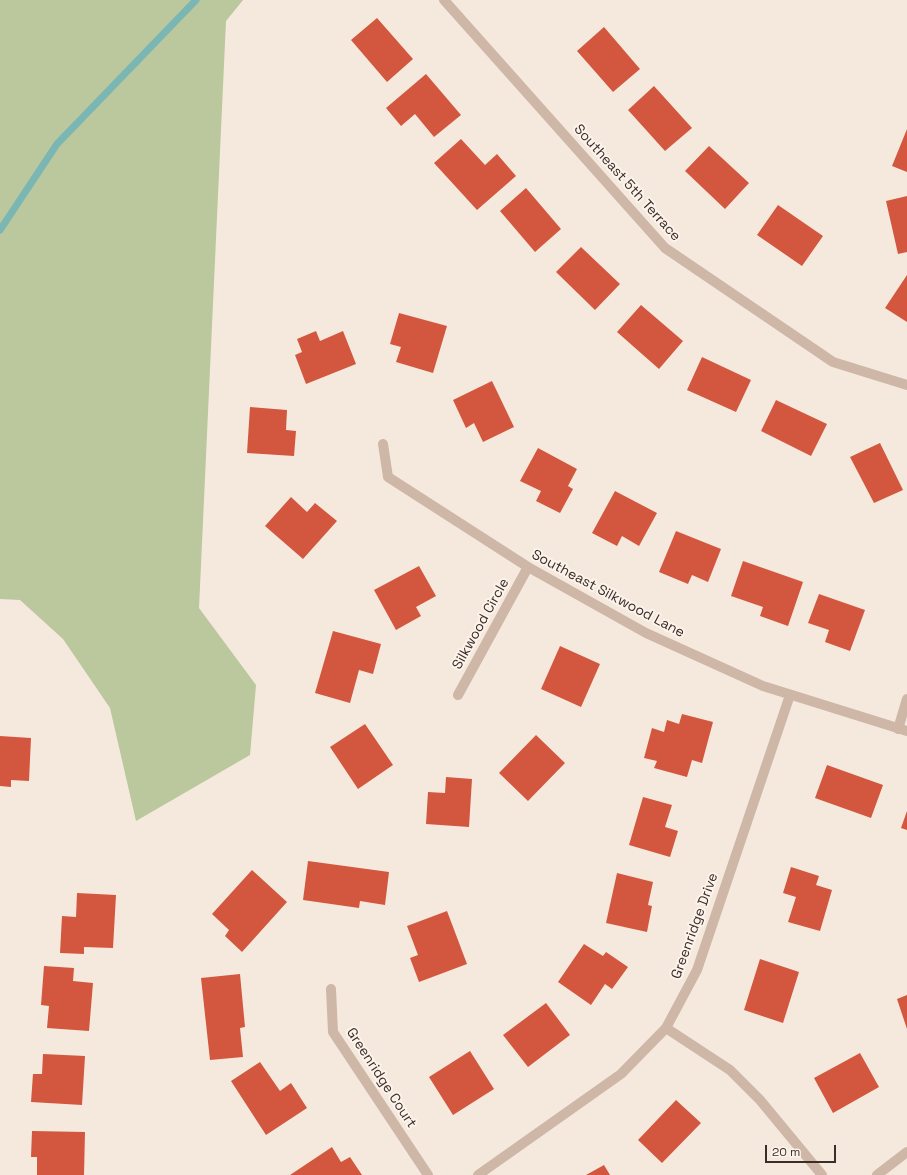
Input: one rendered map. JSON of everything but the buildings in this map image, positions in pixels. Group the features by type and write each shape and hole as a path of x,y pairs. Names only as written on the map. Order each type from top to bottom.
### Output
{"street":[{"name":"Southeast 5th Terrace","path":"444,0 665,248 834,362 907,385"},
{"name":"Southeast Silkwood Lane","path":"383,444 388,476 528,567 646,633 763,686 902,730"},
{"name":"Silkwood Circle","path":"458,695 528,567"},
{"name":"Greenridge Drive","path":"478,1175 621,1074 666,1028 697,970 790,695"},
{"path":"902,730 907,699"},
{"name":"Greenridge Court","path":"331,989 333,1032 428,1175"},
{"path":"666,1028 730,1070 760,1100 822,1175"},
{"path":"877,1175 907,1152"}],"green space":[{"path":"0,0 243,0 226,21 199,608 256,685 250,755 136,821 110,708 63,639 20,600 0,599"}],"waterway":[{"path":"0,230 57,144 196,0"}]}
